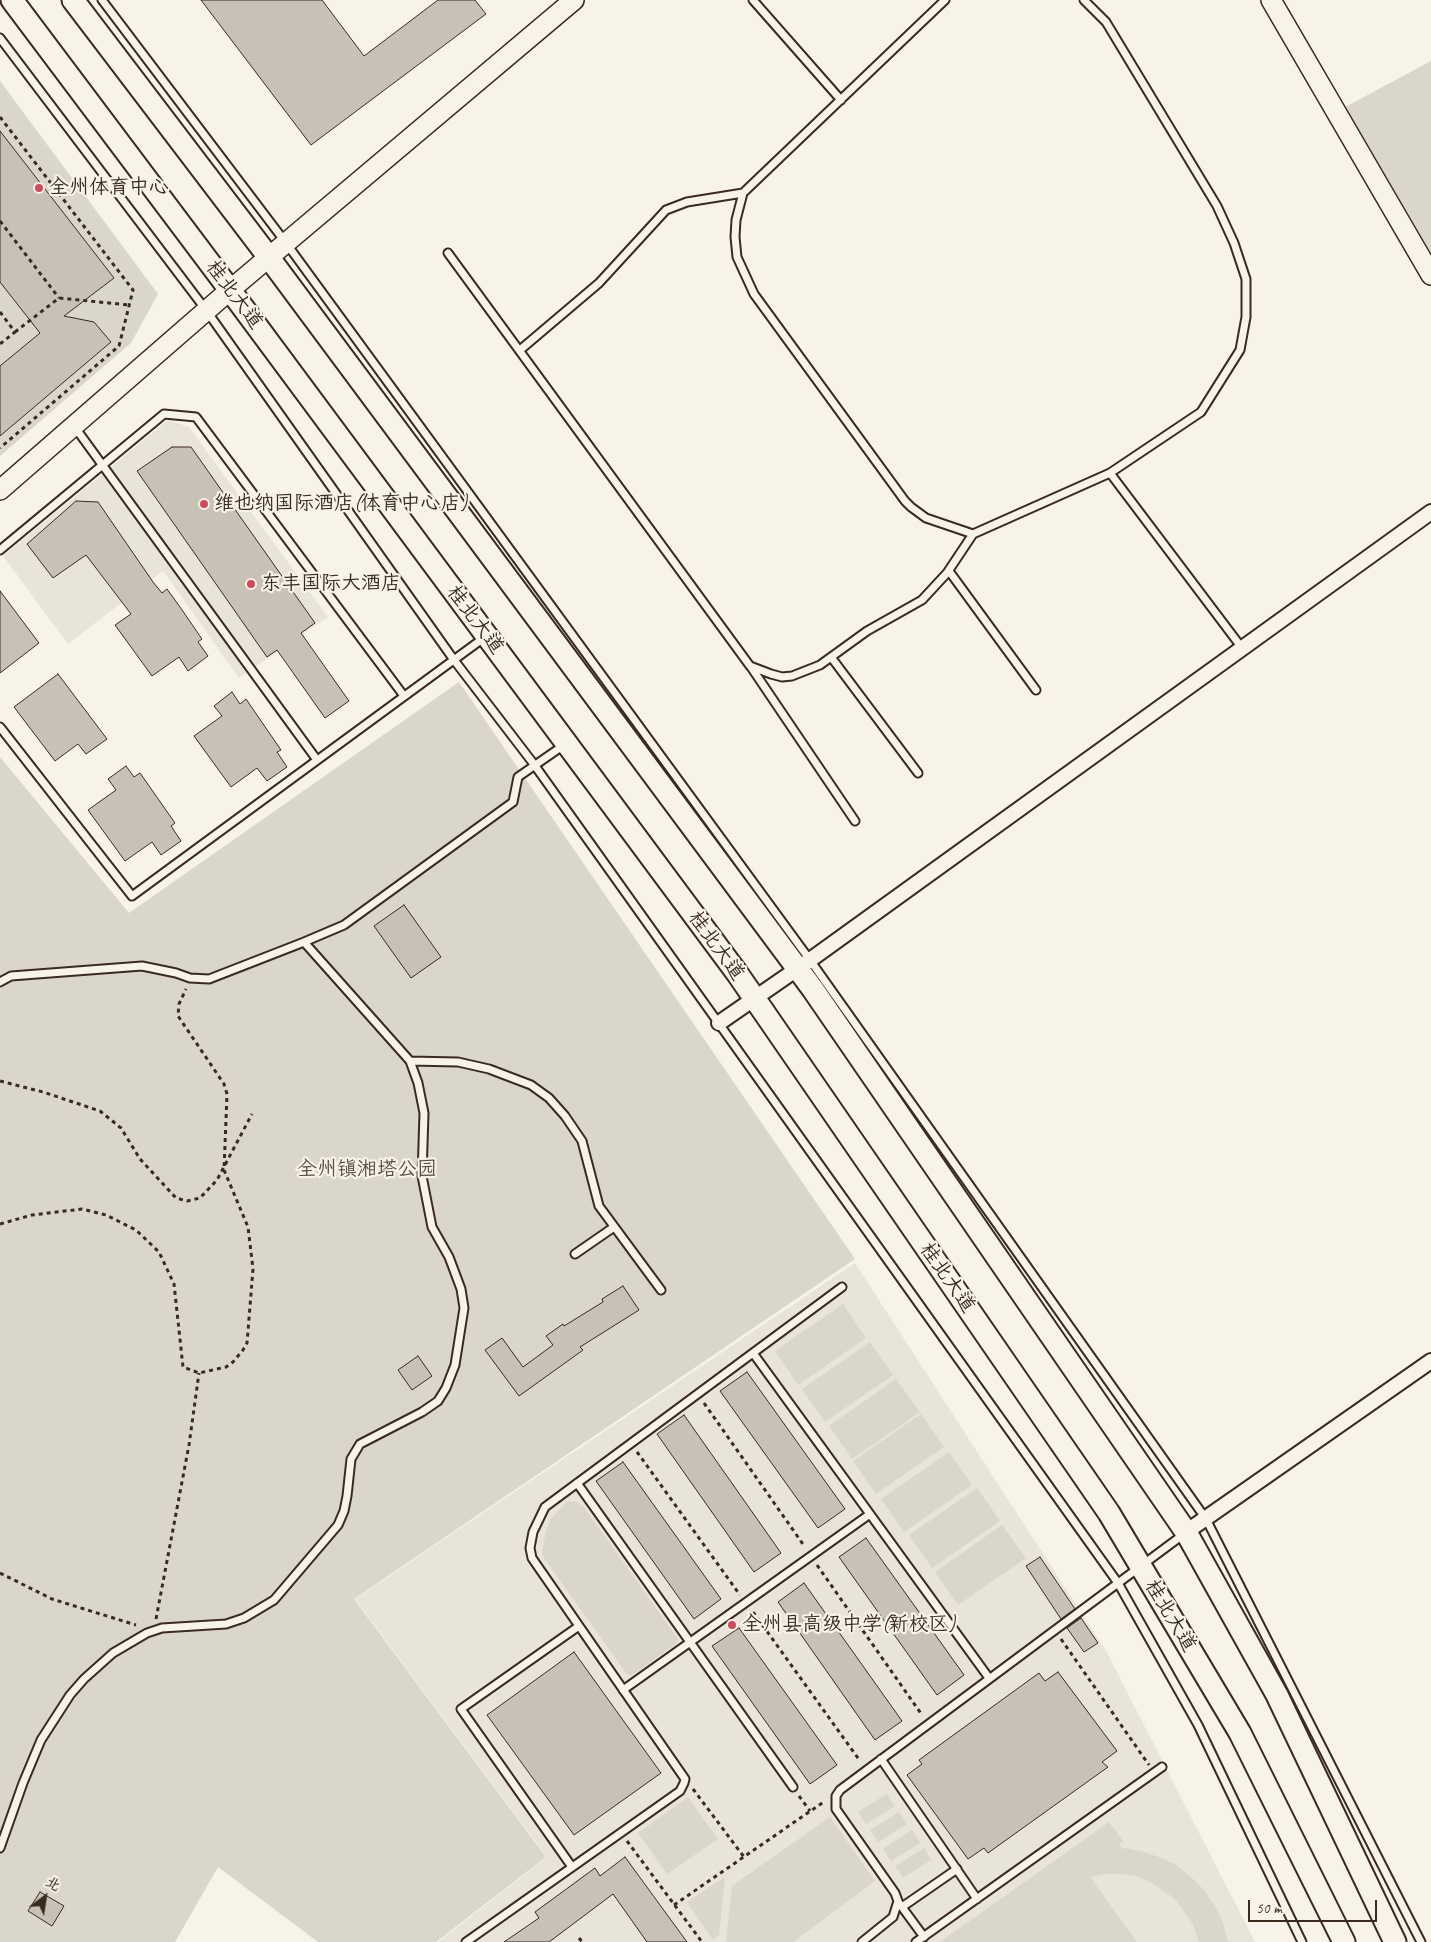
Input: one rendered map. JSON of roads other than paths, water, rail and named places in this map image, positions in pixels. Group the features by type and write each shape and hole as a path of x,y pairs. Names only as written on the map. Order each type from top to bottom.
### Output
{"main road":[{"name":"桂北大道","path":"12,0 567,743 754,998 1109,1512 1240,1732 1344,1942"},
{"path":"73,0 804,964 1186,1532 1277,1694 1395,1942"},
{"path":"0,490 268,257 574,0"},
{"path":"1271,0 1431,275"}],"street":[{"path":"719,1023 804,964 1431,512"},
{"path":"1186,1532 1431,1361"}],"lane":[{"path":"102,0 286,243 1206,1519 1421,1942"},
{"path":"753,0 841,100"},
{"path":"945,0 743,193 736,220 735,237 737,257 754,294 911,507 935,522 973,534"},
{"path":"750,666 782,677 806,672 867,631 917,604 949,570 973,534 1110,473 1201,412 1240,350 1246,316 1246,279 1234,242 1217,206 1106,22 1084,0"},
{"path":"0,38 206,310 454,660 534,766 719,1023 1118,1583 1198,1725 1302,1942"},
{"path":"520,350 599,283 666,210 687,202 743,193"},
{"path":"448,253 750,666 855,821"},
{"path":"0,550 164,414 196,417 404,696"},
{"path":"74,426 317,760"},
{"path":"1110,473 1242,648"},
{"path":"949,570 1036,690"},
{"path":"0,727 132,896 487,636"},
{"path":"831,657 918,773"},
{"path":"0,982 11,976 142,966 190,978 209,980 304,942 344,925 513,802 518,777 567,743"},
{"path":"0,1848 23,1783 41,1740 70,1695 84,1679 113,1653 132,1641 154,1631 162,1628 226,1624 244,1618 274,1600 338,1525 344,1512 351,1459 360,1444 430,1407 441,1396 450,1379 464,1308 449,1257 432,1227 422,1176 424,1113 418,1083 410,1061 304,942"},
{"path":"410,1061 458,1062 489,1069 531,1085 549,1098 565,1116 582,1141 599,1206 661,1290"},
{"path":"575,1254 614,1227"},
{"path":"466,1942 680,1791 683,1788 685,1779 532,1558 530,1553 533,1532 545,1507 842,1287"},
{"path":"753,1353 989,1678"},
{"path":"577,1483 793,1788"},
{"path":"623,1690 870,1514"},
{"path":"924,1937 836,1809 836,1796 840,1790 881,1759 1186,1532"},
{"path":"572,1867 461,1709 579,1626"},
{"path":"881,1759 977,1898"},
{"path":"916,1942 1162,1767"},
{"path":"862,1942 893,1918 900,1904 957,1868"}],"place":[{"name":"全州体育中心","path":"39,188"},
{"name":"维也纳国际酒店(体育中心店)","path":"204,504"},
{"name":"东丰国际大酒店","path":"251,584"},
{"name":"全州县高级中学(新校区)","path":"732,1625"}],"park label":[{"name":"全州镇湘塔公园","path":"367,1170"}]}
